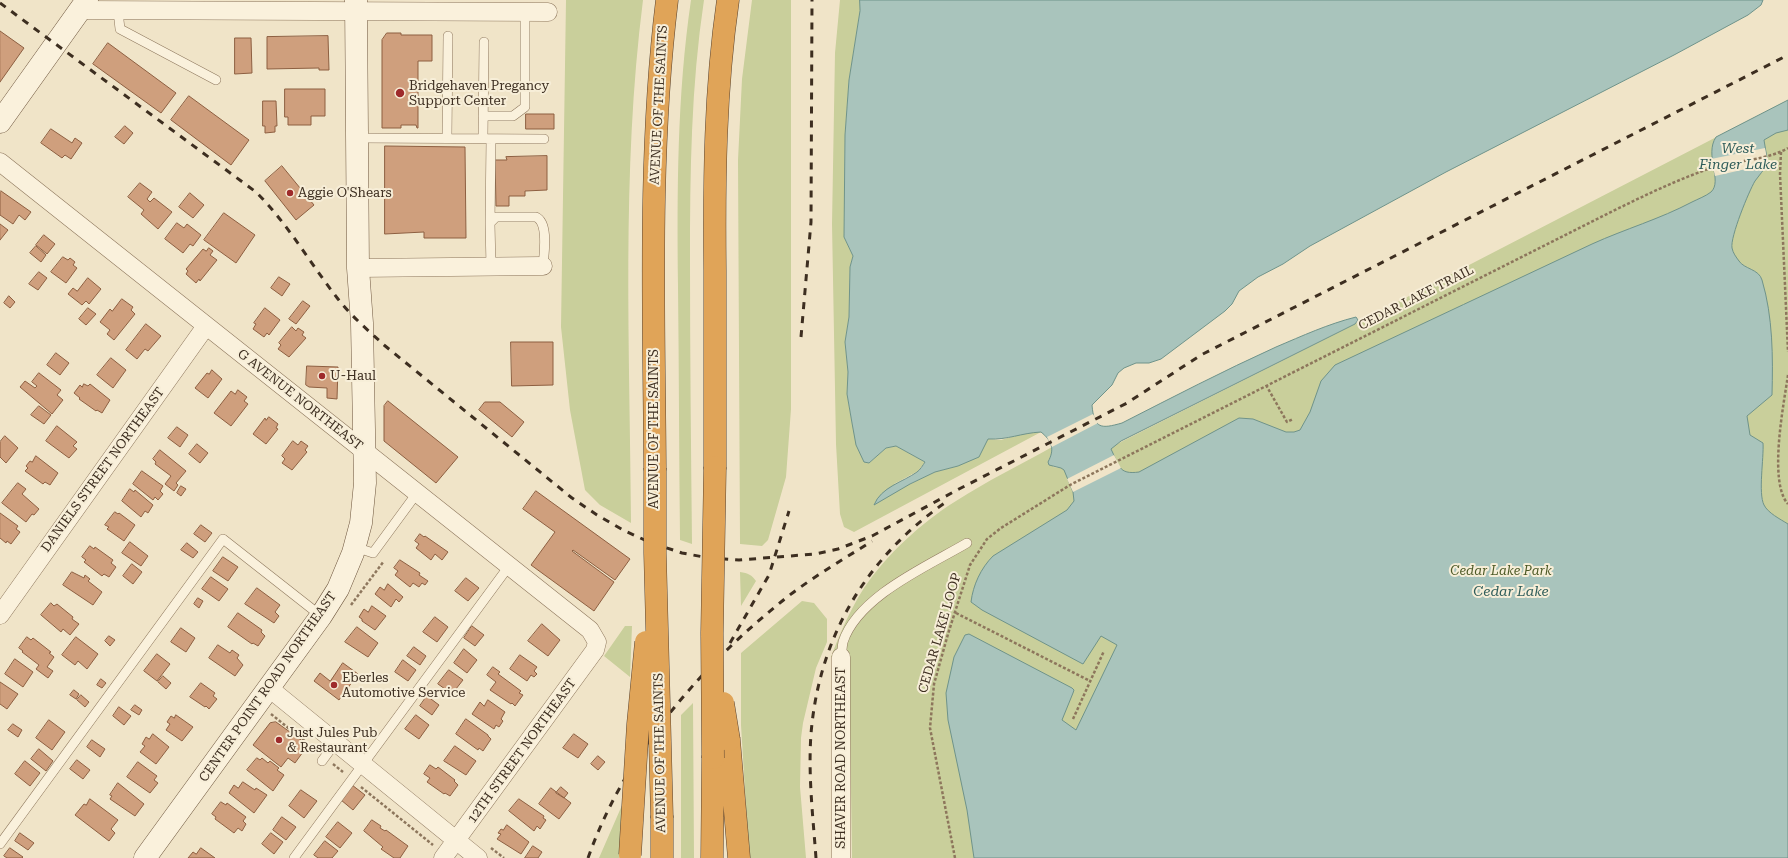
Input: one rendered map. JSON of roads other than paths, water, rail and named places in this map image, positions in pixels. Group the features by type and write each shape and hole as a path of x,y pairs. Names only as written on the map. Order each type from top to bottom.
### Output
{"highway":[{"name":"AVENUE OF THE SAINTS","path":"662,858 654,468 655,153 658,92 667,0"},
{"path":"712,858 712,633 715,467 716,139 720,60 728,0"},
{"path":"630,856 638,724 655,554"},
{"path":"712,633 729,740 739,858"}],"main road":[{"path":"0,122 84,5"},
{"name":"CENTER POINT ROAD NORTHEAST","path":"145,858 321,616 338,589 355,547 362,516 365,483 362,323 358,268 356,5"}],"street":[{"path":"84,5 118,11 232,6 356,5 538,9"},
{"name":"G AVENUE NORTHEAST","path":"0,162 590,630 597,642"},
{"path":"358,268 543,266"},
{"name":"DANIELS STREET NORTHEAST","path":"0,615 206,326"},
{"name":"12TH STREET NORTHEAST","path":"443,858 596,650 597,642"},
{"name":"SHAVER ROAD NORTHEAST","path":"841,657 841,858"},
{"path":"269,688 478,858"}],"lane":[{"path":"483,116 513,116 525,107 538,9"},
{"path":"118,11 120,29 216,80"},
{"path":"447,138 448,36"},
{"path":"484,42 483,116 487,138 491,267"},
{"path":"357,138 544,139"},
{"path":"490,223 496,217 536,217 541,219 543,223 544,236 543,266"},
{"path":"355,547 373,553 417,492"},
{"path":"0,844 223,539 321,616"},
{"path":"841,657 843,643 848,632 857,618 879,596 891,586 967,544"},
{"path":"294,858 509,566"},
{"path":"322,761 336,742"}],"water":[{"name":"Cedar Lake","path":"860,0 1763,0 1761,5 1748,15 1674,55 1446,172 1310,246 1283,264 1258,277 1239,291 1232,304 1225,311 1161,359 1149,363 1136,363 1124,368 1118,373 1112,385 1092,405 1095,419 1100,425 1109,426 1122,423 1276,347 1325,327 1356,317 1358,320 1355,324 1121,441 1111,449 1120,468 1132,473 1139,472 1239,418 1253,419 1286,432 1300,430 1310,412 1321,381 1335,365 1592,244 1668,214 1707,195 1714,187 1715,181 1712,152 1716,137 1788,100 1788,130 1776,133 1764,140 1768,164 1755,181 1740,214 1732,242 1732,248 1741,264 1755,271 1760,276 1766,294 1770,323 1772,395 1747,416 1750,435 1763,443 1761,484 1762,500 1766,508 1771,513 1788,524 1788,858 974,858 967,810 948,720 946,693 954,657 965,635 969,634 1072,688 1074,690 1062,720 1076,730 1117,645 1101,636 1083,664 982,610 971,602 978,577 993,556 1067,510 1074,501 1073,492 1064,470 1049,465 1048,462 1052,449 1050,442 1041,432 988,439 979,457 958,466 935,472 910,484 874,505 877,499 887,489 917,472 925,462 896,446 886,448 869,463 864,462 856,445 847,394 848,372 845,342 849,317 850,267 853,256 844,237 845,135 849,80 860,11"}],"railway":[{"path":"801,337 811,222 812,0"},
{"path":"0,3 256,192 289,230 338,299 360,323 384,345 572,498 623,530 649,542 682,553 709,558 739,560 815,554 838,549 872,536 959,489 1127,403 1201,355 1788,55"},
{"path":"816,858 811,796 810,749 816,698 825,663 837,631 853,600 872,572 894,546 920,522 949,500"},
{"path":"730,643 769,575 789,511"},
{"path":"588,858 603,820 622,784 643,750 667,717 693,686 750,628 781,602 814,578 872,541"}],"place":[{"name":"Bridgehaven Pregancy Support Center","path":"400,93"},
{"name":"Aggie O'Shears","path":"290,193"},
{"name":"U-Haul","path":"322,376"},
{"name":"Eberles Automotive Service","path":"334,685"},
{"name":"Just Jules Pub & Restaurant","path":"279,740"}],"water label":[{"name":"West Finger Lake","path":"1738,158"}],"park label":[{"name":"Cedar Lake Park","path":"1501,571"}]}
